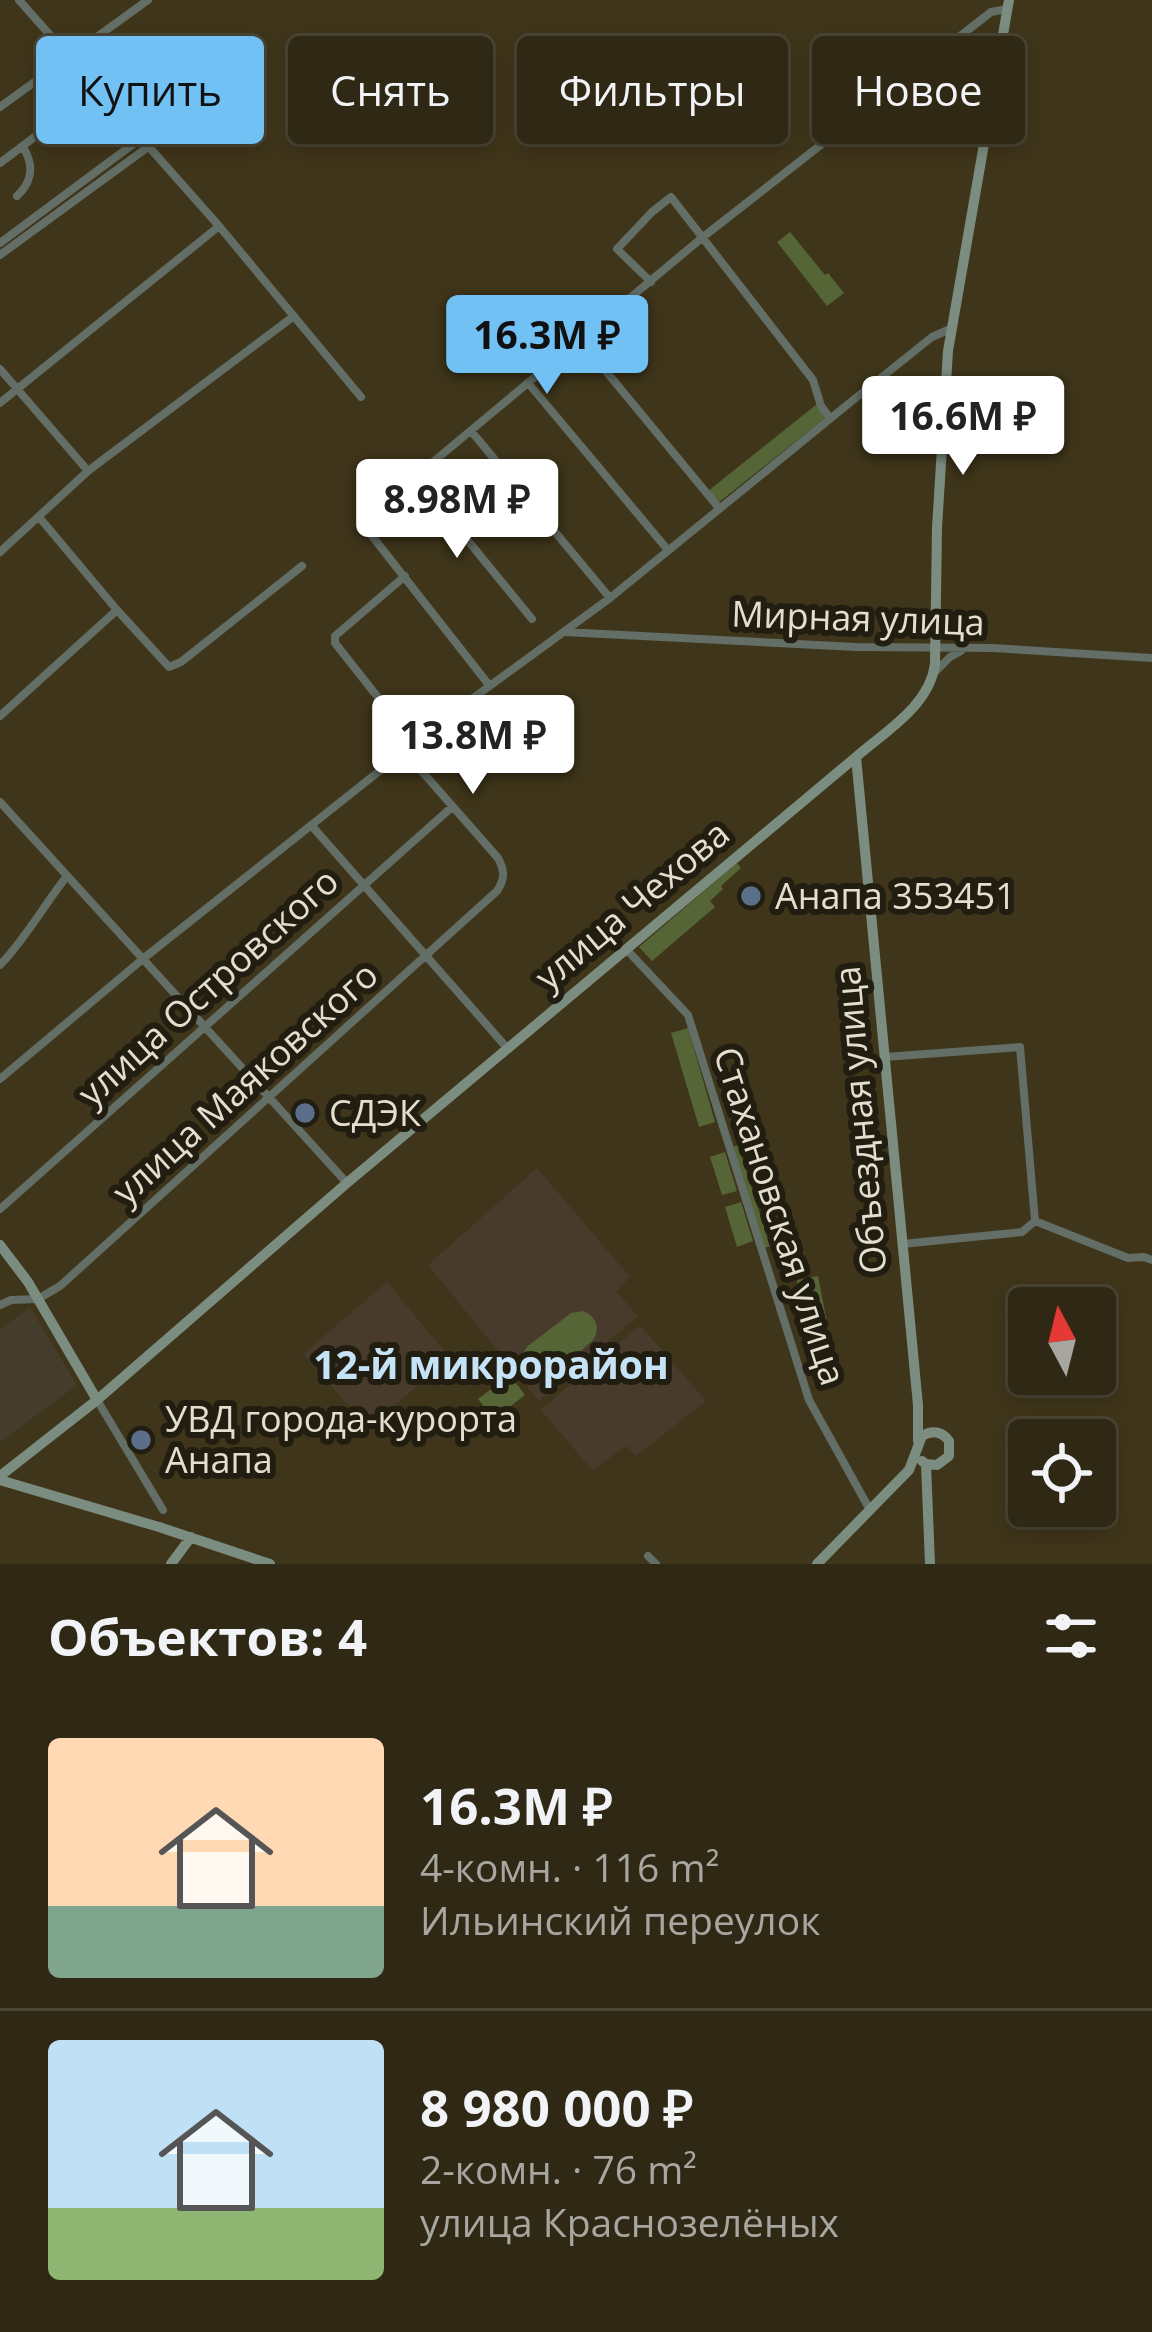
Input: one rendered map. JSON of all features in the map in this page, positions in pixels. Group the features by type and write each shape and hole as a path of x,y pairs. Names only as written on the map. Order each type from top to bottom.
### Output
{"main road":[{"path":"934,672 937,528 950,329 1008,4"},
{"name":"улица Чехова","path":"0,1478 856,757 921,700 934,672"},
{"name":"Объездная улица","path":"856,757 918,1406 918,1447"},
{"path":"0,1245 98,1400"},
{"path":"918,1406 928,1423 949,1441 949,1456 938,1465 926,1464"},
{"path":"817,1564 909,1470 918,1447 932,1432 942,1434"},
{"path":"918,1447 926,1464 930,1564"},
{"path":"0,1478 270,1564"},
{"path":"171,1564 191,1537"}],"street":[{"path":"20,0 52,36"},
{"path":"99,36 148,0"},
{"path":"489,686 361,522 703,237 1008,4"},
{"path":"0,107 36,81"},
{"path":"0,164 36,137"},
{"path":"0,243 143,144"},
{"path":"0,255 143,144"},
{"path":"145,144 361,397"},
{"path":"17,196 32,169 23,147"},
{"path":"651,282 617,249 671,197 813,380 830,418"},
{"path":"0,403 218,226"},
{"path":"0,552 88,472 294,316"},
{"path":"0,1079 143,958 414,743 610,598 932,337 950,329"},
{"path":"580,340 719,508"},
{"path":"0,369 88,472"},
{"path":"529,383 667,549"},
{"path":"471,431 610,598"},
{"path":"416,476 532,619"},
{"path":"39,517 169,667 302,566"},
{"path":"405,576 334,636 335,644 414,743"},
{"path":"0,716 117,610"},
{"path":"936,628 949,640 970,648"},
{"name":"Мирная улица","path":"562,632 1152,658"},
{"path":"934,672 950,657 970,648"},
{"path":"404,751 452,807"},
{"path":"0,802 347,1184"},
{"name":"улица Маяковского","path":"0,1305 38,1299 60,1286 497,891 504,870 498,858 452,807"},
{"name":"улица Островского","path":"0,1209 452,807"},
{"path":"311,825 508,1048"},
{"path":"0,965 30,932 68,875"},
{"name":"Стахановская улица","path":"626,949 688,1015 809,1400 870,1510"},
{"path":"885,1057 1020,1047 1035,1221"},
{"path":"902,1244 1022,1232 1035,1221"},
{"path":"1035,1221 1128,1258 1152,1260"},
{"path":"98,1400 164,1510"},
{"path":"899,1481 916,1478 928,1496"}],"shaded area":[{"path":"537,1168 630,1277 616,1291 638,1316 539,1401 428,1265"},
{"path":"387,1282 451,1359 367,1427 303,1354"},
{"path":"30,1307 77,1385 0,1442 0,1330"},
{"path":"640,1325 706,1401 636,1456 627,1446 592,1470 541,1410"}],"green space":[{"path":"790,232 844,293 827,306 777,242"},
{"path":"817,404 826,417 718,503 708,491"},
{"path":"737,863 741,868 710,901 715,907 652,961 639,947"},
{"path":"688,1028 715,1122 699,1127 671,1033"},
{"path":"738,1145 770,1246 762,1249 730,1148"},
{"path":"725,1152 737,1191 722,1195 710,1157"},
{"path":"741,1202 753,1241 737,1247 725,1207"},
{"path":"818,1276 828,1328 808,1330 797,1280"},
{"path":"583,1311 596,1323 593,1340 547,1375 529,1372 522,1362 528,1346 571,1313"},
{"path":"510,1375 525,1395 494,1419 478,1399"}],"place":[{"name":"Анапа 353451","path":"751,896"},
{"name":"СДЭК","path":"305,1113"},
{"name":"УВД города-курорта Анапа","path":"141,1440"}],"district":[{"name":"12-й микрорайон","path":"491,1365"}]}
